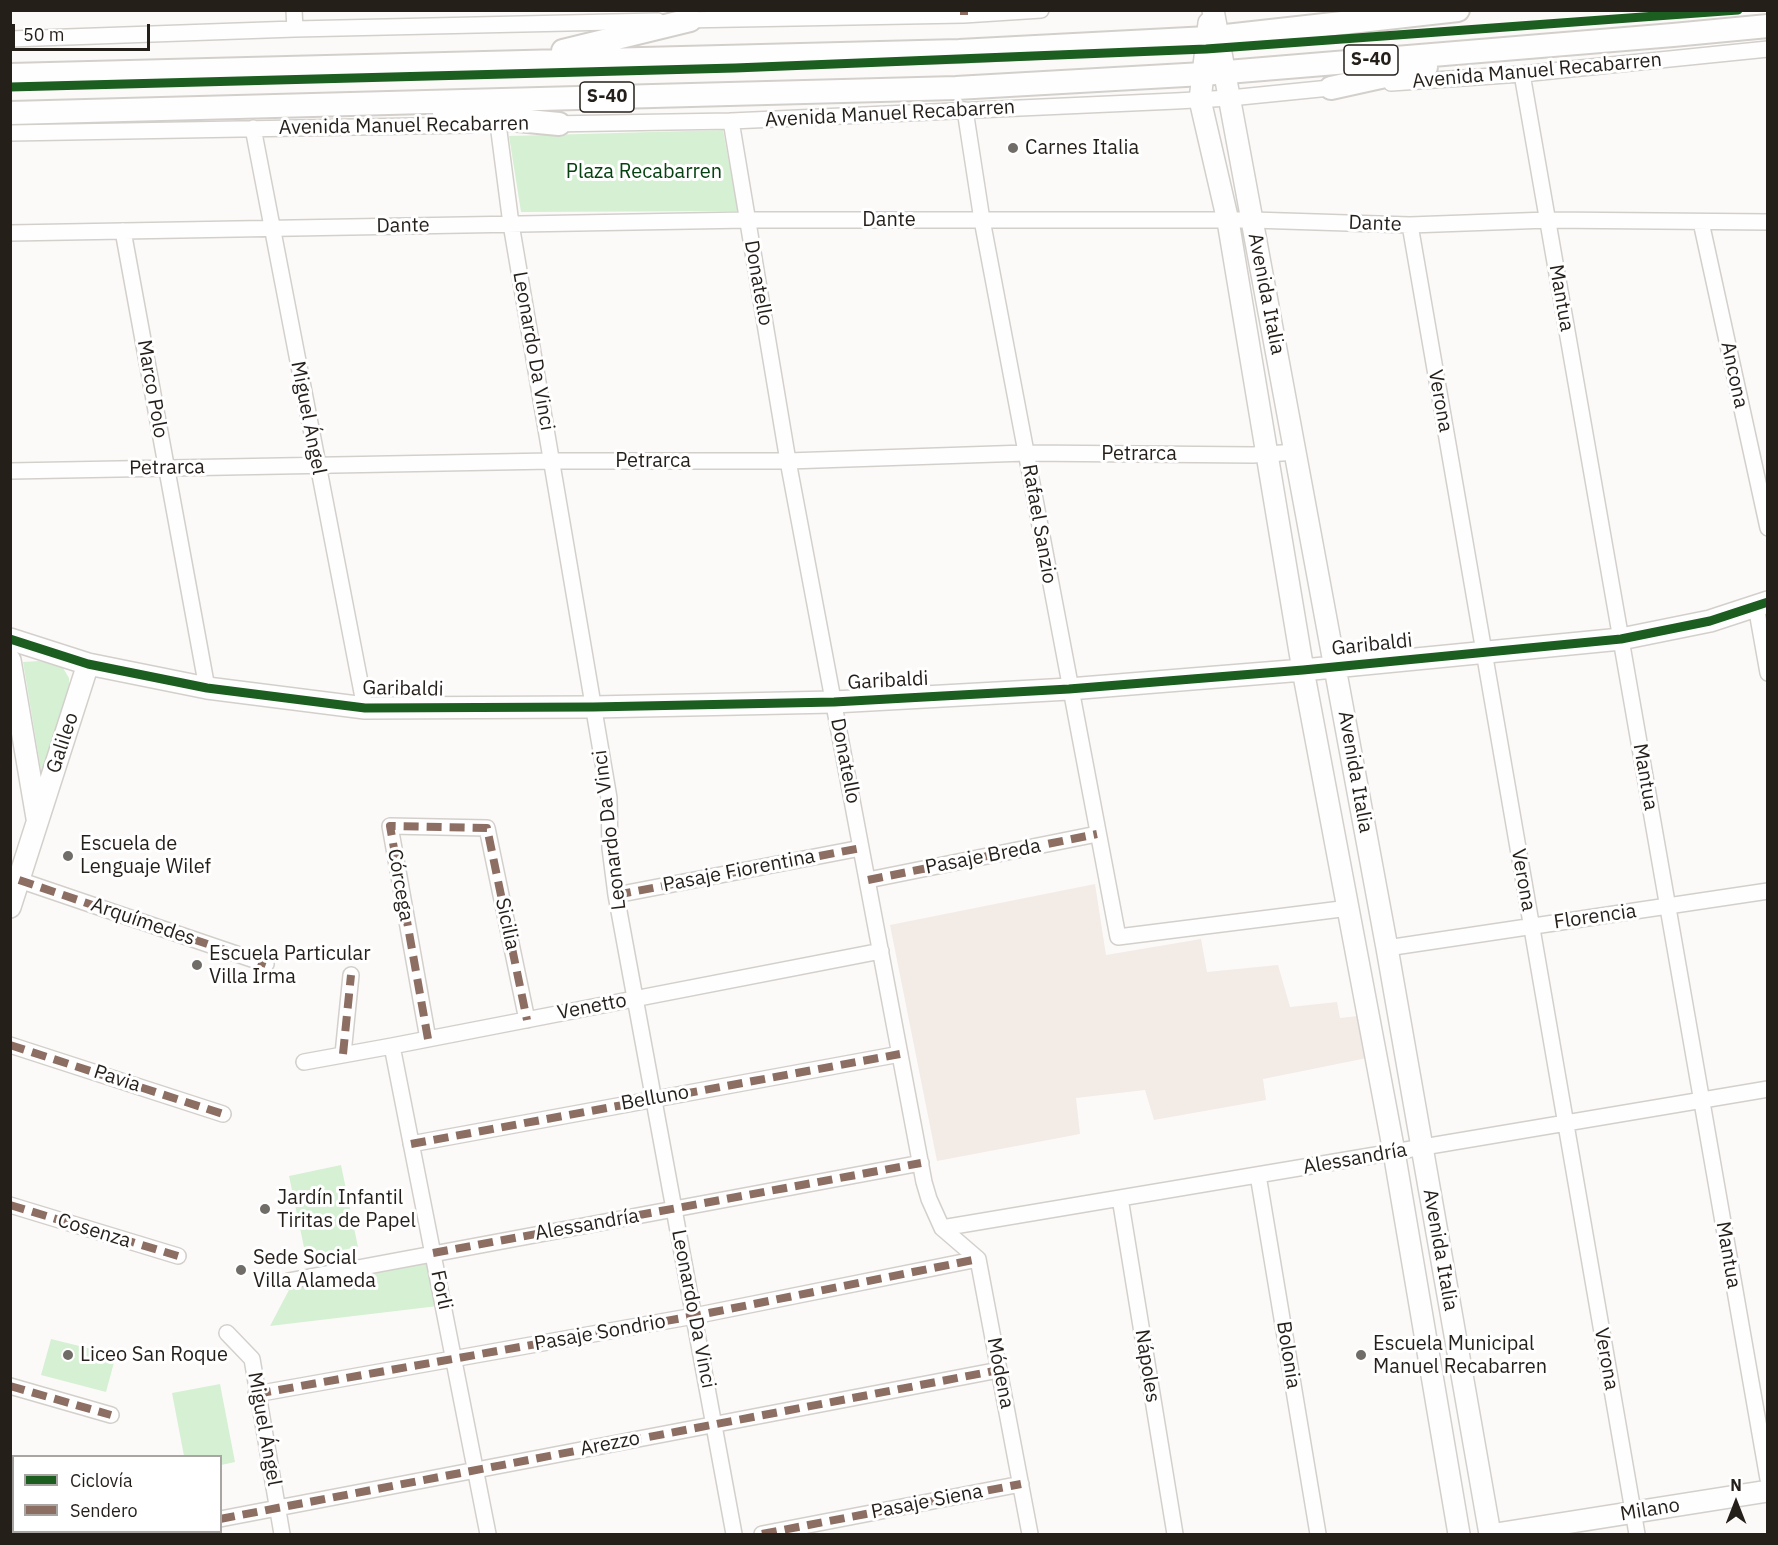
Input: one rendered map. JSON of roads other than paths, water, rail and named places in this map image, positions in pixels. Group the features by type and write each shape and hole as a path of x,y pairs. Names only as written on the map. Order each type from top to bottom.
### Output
{"main road":[{"name":"S-40","path":"10,75 959,51 1213,37 1458,10"},
{"path":"523,61 690,15"},
{"name":"Avenida Manuel Recabarren","path":"10,113 956,88 1214,73 1767,26"},
{"path":"1673,35 1767,39"},
{"path":"1331,88 1517,48"},
{"path":"341,103 559,124"}],"street":[{"path":"294,10 295,29"},
{"path":"10,39 690,15 964,13 1041,10"},
{"name":"Avenida Italia","path":"1212,10 1214,73 1200,100 1228,221 1303,670 1394,1152 1459,1534"},
{"name":"Avenida Manuel Recabarren","path":"10,133 731,121 1200,100 1522,74 1767,49"},
{"name":"Avenida Italia","path":"1214,73 1230,98 1387,948 1490,1534"},
{"name":"Mantua","path":"1522,74 1767,1479"},
{"name":"Rafael Sanzio","path":"965,110 982,220 1069,689 1118,937 1349,908"},
{"path":"731,121 747,220"},
{"name":"Leonardo Da Vinci","path":"498,124 511,224 609,798 610,848 616,895 734,1534"},
{"name":"Miguel Ángel","path":"253,128 365,708"},
{"name":"Dante","path":"10,233 747,220 1252,220 1410,225 1548,220 1767,222"},
{"name":"Donatello","path":"747,220 788,461 921,1163 929,1199 942,1228"},
{"name":"Ancona","path":"1701,222 1767,528"},
{"name":"Verona","path":"1410,225 1636,1534"},
{"name":"Marco Polo","path":"123,231 207,688"},
{"name":"Petrarca","path":"10,471 551,461 788,461 1026,453 1266,454 1296,452"},
{"path":"1762,604 1767,673"},
{"name":"Garibaldi","path":"10,639 88,664 207,688 365,708 593,707 834,702 1069,689 1303,670 1621,639 1686,627 1762,604"},
{"name":"Galileo","path":"10,660 38,821"},
{"name":"Galileo","path":"13,895 88,664"},
{"name":"Córcega","path":"428,1039 390,826 487,828"},
{"name":"Sicilia","path":"487,828 527,1020"},
{"name":"Pasaje Breda","path":"867,880 1098,834"},
{"name":"Pasaje Fiorentina","path":"616,895 861,848"},
{"name":"Florencia","path":"1387,948 1767,891"},
{"name":"Arquímedes","path":"13,895 267,964"},
{"name":"Venetto","path":"304,1062 881,951"},
{"path":"343,1054 351,975"},
{"name":"Pavia","path":"10,1045 223,1114"},
{"name":"Forli","path":"392,1046 488,1534"},
{"name":"Belluno","path":"411,1144 900,1054"},
{"name":"Alessandría","path":"942,1228 1767,1089"},
{"name":"Alessandría","path":"288,1281 921,1163"},
{"name":"Bolonia","path":"1258,1175 1318,1534"},
{"name":"Nápoles","path":"1120,1198 1175,1534"},
{"name":"Cosenza","path":"10,1206 178,1256"},
{"path":"942,1228 978,1259"},
{"name":"Pasaje Sondrio","path":"256,1394 694,1316 978,1259"},
{"name":"Módena","path":"978,1259 1030,1534"},
{"name":"Miguel Ángel","path":"227,1332 252,1359 256,1394 282,1534"},
{"name":"Arezzo","path":"222,1519 999,1370"},
{"path":"10,1386 111,1415"},
{"name":"Pasaje Siena","path":"762,1534 1021,1484"},
{"name":"Milano","path":"1496,1534 1767,1491"}],"place":[{"name":"Carnes Italia","path":"1013,148"},
{"name":"Escuela de Lenguaje Wilef","path":"68,856"},
{"name":"Escuela Particular Villa Irma","path":"197,965"},
{"name":"Jardín Infantil Tiritas de Papel","path":"265,1209"},
{"name":"Sede Social Villa Alameda","path":"241,1270"},
{"name":"Liceo San Roque","path":"68,1355"},
{"name":"Escuela Municipal Manuel Recabarren","path":"1361,1355"}],"park label":[{"name":"Plaza Recabarren","path":"644,172"}]}
